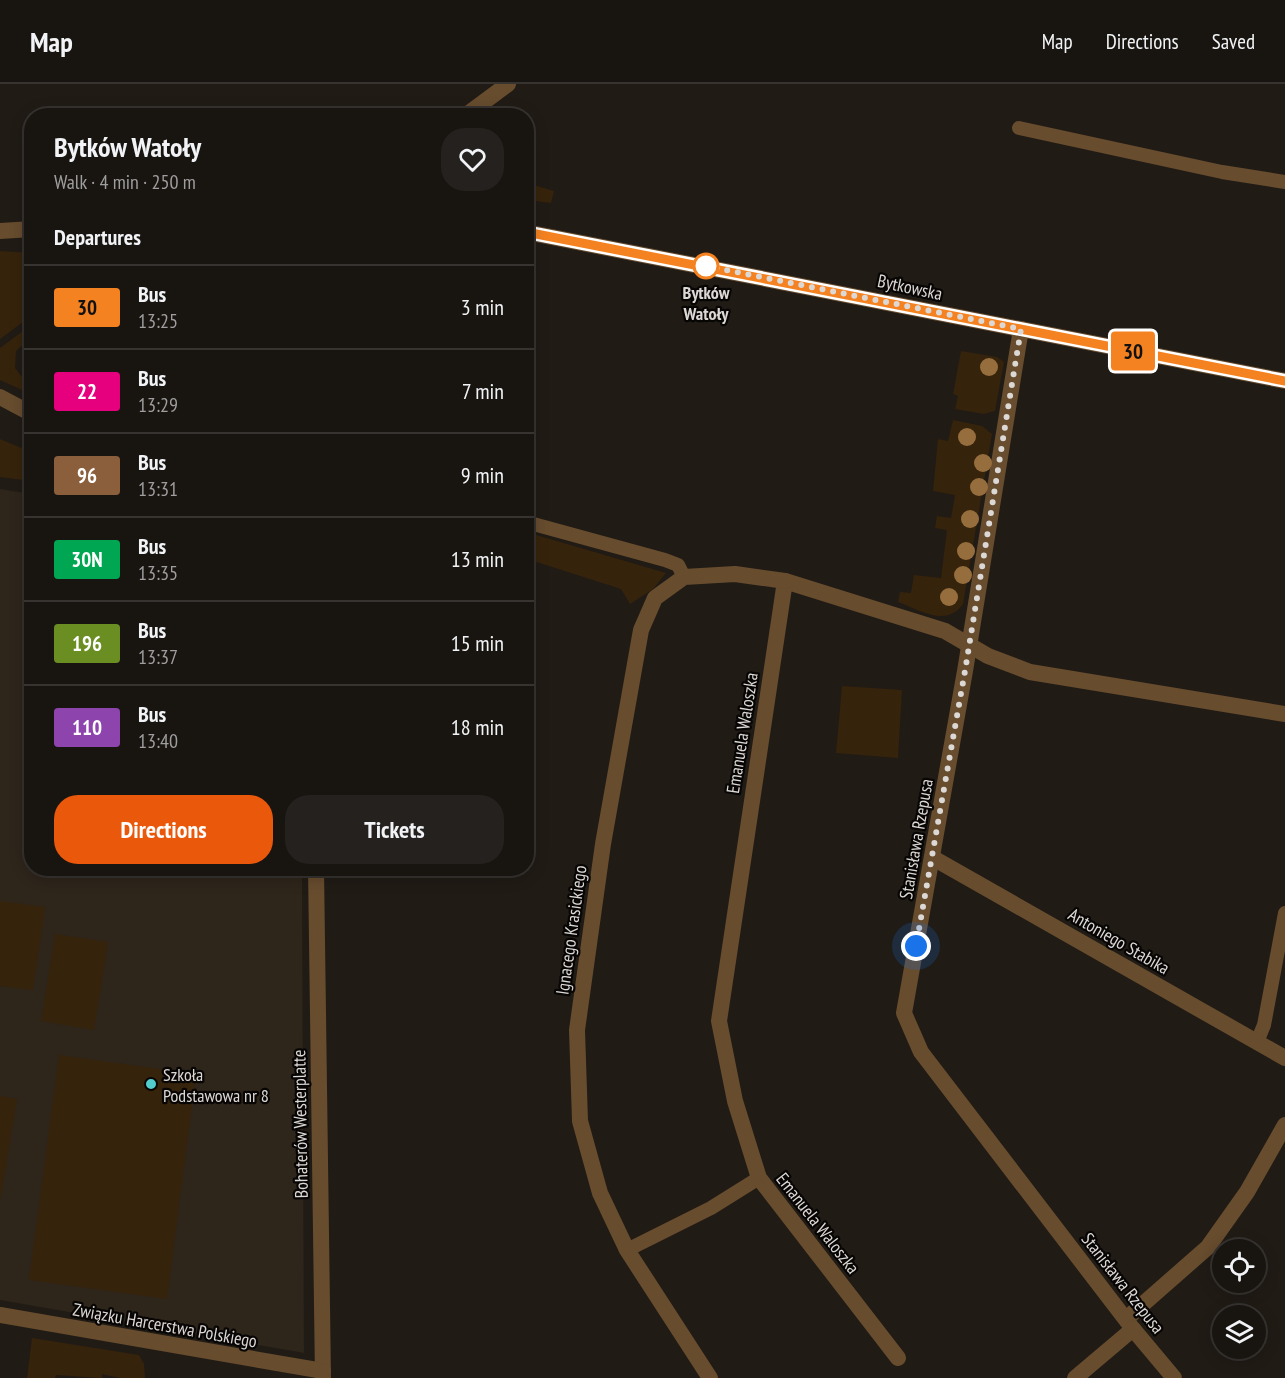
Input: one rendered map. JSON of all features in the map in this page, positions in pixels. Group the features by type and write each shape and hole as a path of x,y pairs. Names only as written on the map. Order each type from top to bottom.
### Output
{"street":[{"path":"476,108 507,84"},
{"path":"0,231 24,230"},
{"name":"Bytkowska","path":"534,234 1285,381"},
{"name":"Stanisława Rzepusa","path":"1021,329 933,858 904,1013 921,1052 1174,1378"},
{"path":"0,397 24,410"},
{"path":"684,577 735,574 785,581 945,631 988,656 1030,672 1285,714"},
{"name":"Ignacego Krasickiego","path":"684,577 656,598 640,630 603,844 577,1030 580,1122 600,1194 627,1250 710,1378"},
{"name":"Emanuela Waloszka","path":"785,581 719,1021 735,1101 759,1178 898,1358"},
{"name":"Antoniego Stabika","path":"933,858 1285,1058"},
{"name":"Bohaterów Westerplatte","path":"316,876 323,1375"},
{"path":"1075,1378 1208,1247 1247,1191 1285,1125"},
{"name":"Związku Harcerstwa Polskiego","path":"0,1315 323,1375"}],"lane":[{"path":"1019,128 1222,172 1285,182"},
{"path":"534,524 665,560 678,565 684,577"},
{"path":"1257,1042 1264,1025 1285,913"},
{"path":"627,1250 711,1209 759,1178"}],"shaded area":[{"path":"534,185 554,191 551,203 534,201"},
{"path":"0,251 24,252 24,321 0,339"},
{"path":"24,330 24,344 16,351 15,368 24,378 24,391 0,380 0,348"},
{"path":"961,351 997,357 1004,362 995,411 984,414 955,409 958,396 953,394"},
{"path":"953,420 982,426 992,434 963,604 949,615 941,616 932,615 898,602 900,592 911,593 914,575 941,578 947,530 935,528 937,516 951,518 955,495 933,491 938,439 948,441"},
{"path":"0,439 24,449 24,480 0,477"},
{"name":"Szkoła Podstawowa nr 8","path":"0,489 24,493 24,876 302,876 304,1353 0,1300"},
{"path":"534,534 666,573 653,589 630,604 621,589 534,561"},
{"path":"842,686 902,690 898,758 836,753"},
{"path":"0,901 45,907 33,990 0,986"},
{"path":"55,934 108,942 94,1030 41,1021"},
{"path":"59,1055 196,1074 167,1299 29,1280"},
{"path":"0,1096 17,1099 0,1201"},
{"path":"32,1338 139,1355 144,1364 145,1378 120,1378 102,1374 102,1378 56,1375 55,1378 27,1378"}],"bus line":[{"name":"30","path":"534,233 1285,381"}],"place":[{"name":"Bytków Watoły","path":"706,266"},
{"name":"Szkoła Podstawowa nr 8","path":"151,1084"}],"route":[{"path":"706,266 1021,329 965,671 916,946"}]}
